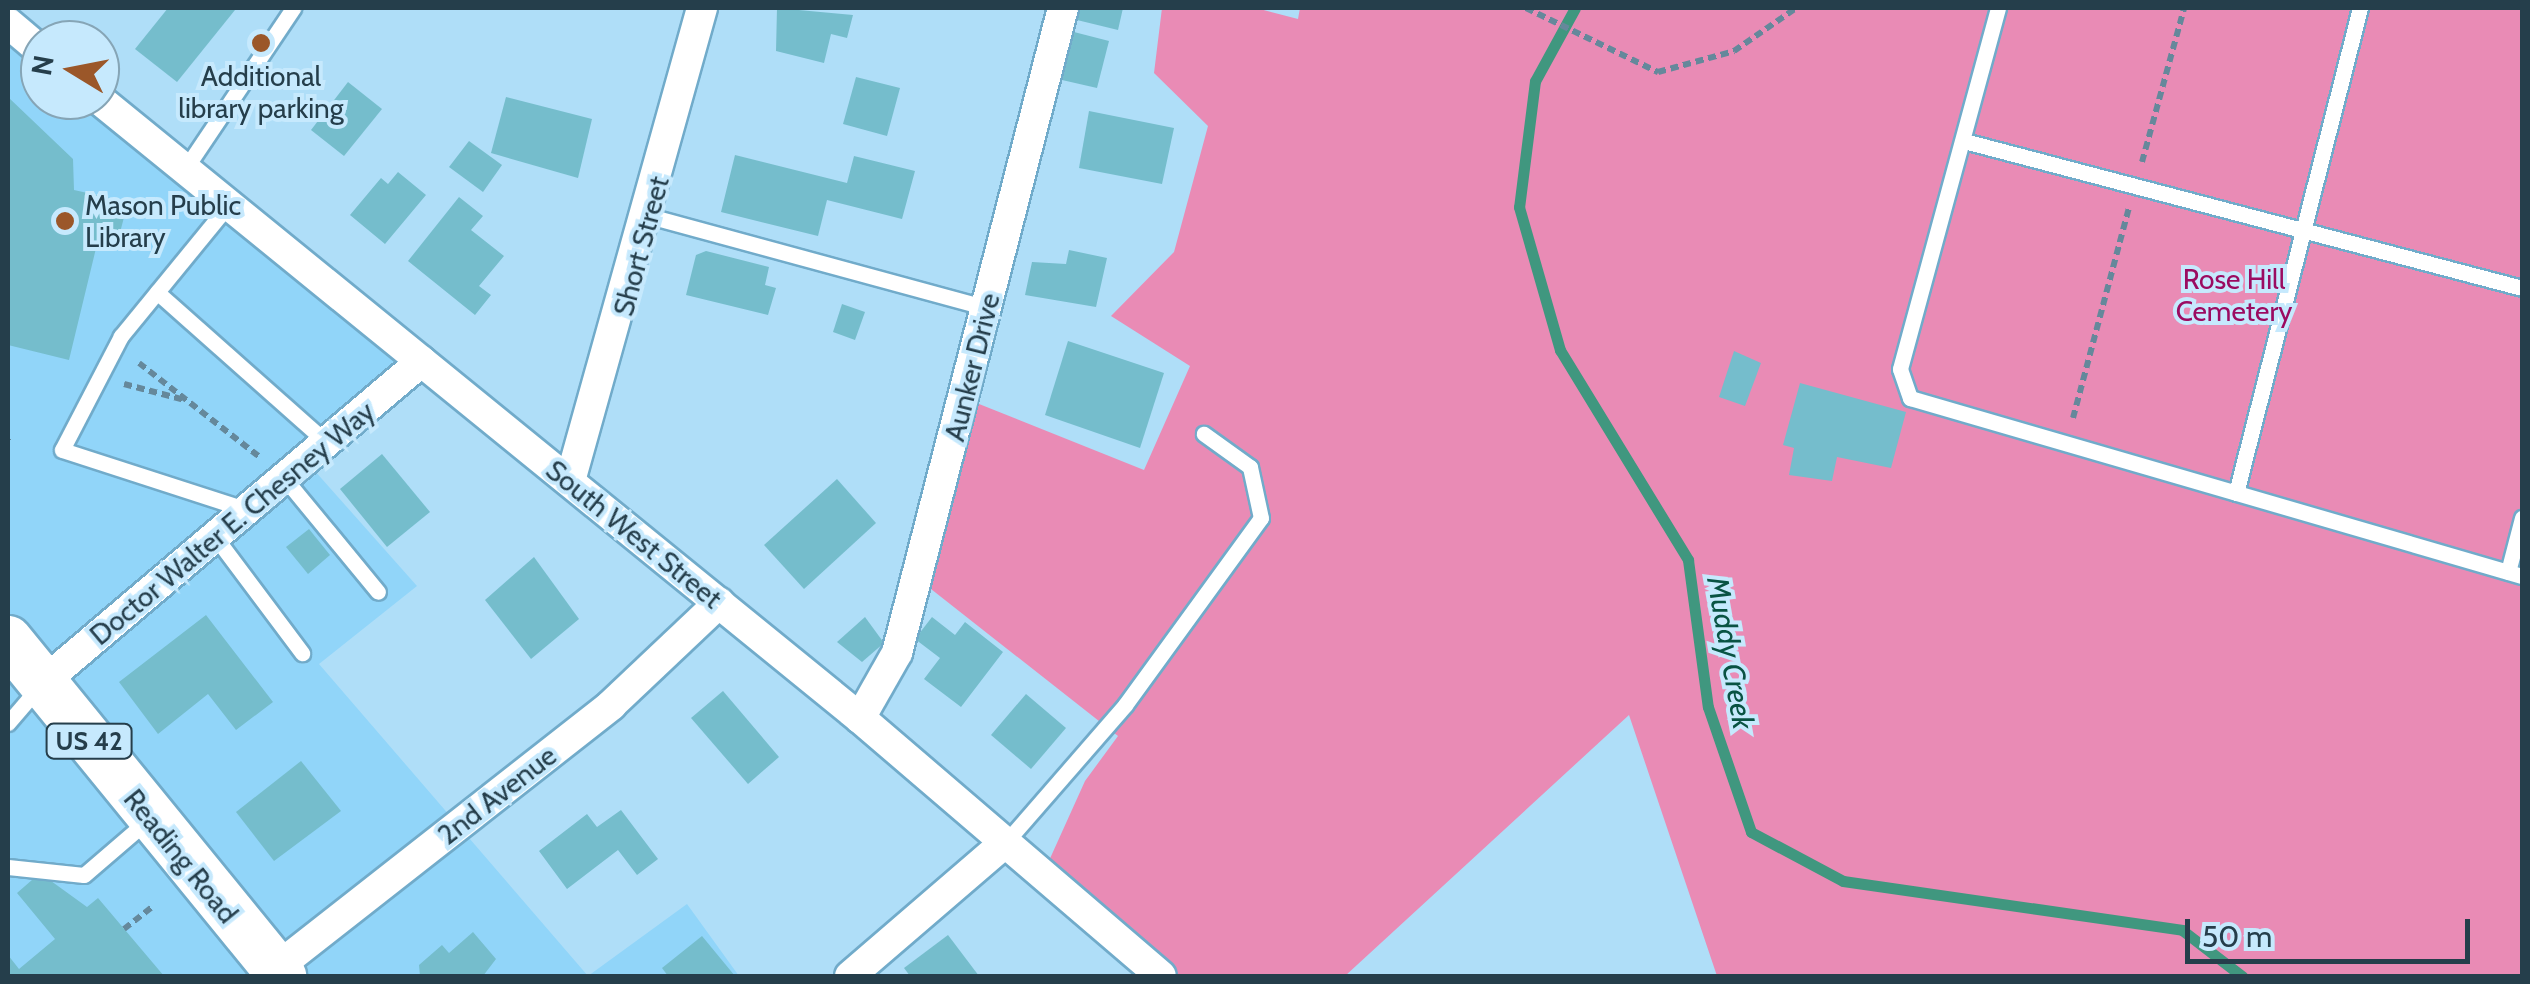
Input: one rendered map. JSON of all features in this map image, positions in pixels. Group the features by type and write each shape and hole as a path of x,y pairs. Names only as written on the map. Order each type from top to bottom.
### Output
{"main road":[{"name":"Reading Road","path":"8,640 274,974"}],"street":[{"name":"Short Street","path":"570,481 649,216 702,8"},
{"name":"Aunker Drive","path":"860,718 897,653 1063,8"},
{"name":"South West Street","path":"120,116 860,718 1161,976"},
{"name":"Doctor Walter E. Chesney Way","path":"41,684 248,510 275,470 327,444 422,361"},
{"name":"2nd Avenue","path":"274,974 611,704 719,604"},
{"path":"850,976 1006,842"}],"lane":[{"path":"185,170 293,8"},
{"path":"1998,8 1968,142 1900,369 1910,398 2515,574 2522,518"},
{"path":"2236,493 2360,8"},
{"path":"1968,142 2522,288"},
{"path":"229,204 121,336 62,450 248,510"},
{"path":"649,216 987,308"},
{"path":"157,292 327,444"},
{"path":"1006,842 1124,705 1260,518 1250,467 1204,434"},
{"path":"275,470 378,592"},
{"path":"216,538 302,654"},
{"path":"8,723 41,684"},
{"path":"8,867 84,875 151,817"}],"path":[{"path":"1526,8 1635,68 1658,72 1734,51 1796,8"},
{"path":"2066,444 2184,8"},
{"path":"188,402 121,383 140,361 275,470"},
{"path":"124,929 153,906"}],"shaded area":[{"path":"8,23 20,33 20,120 120,120 120,116 422,361 306,461 417,586 319,664 588,976 8,976"},
{"path":"687,904 739,976 588,976"}],"green space":[{"name":"Rose Hill Cemetery","path":"1162,8 1256,8 1298,19 1300,8 2522,8 2522,976 1717,976 1629,715 1345,976 1156,976 1043,874 1085,781 1118,736 917,578 964,398 1144,470 1190,366 1111,316 1174,252 1208,126 1154,73"}],"building":[{"path":"168,8 235,10 177,82 135,49"},
{"path":"777,8 853,15 847,38 831,34 824,63 776,51"},
{"path":"1080,8 1123,8 1118,30 1077,20"},
{"path":"1074,32 1109,41 1097,88 1062,80"},
{"path":"856,77 900,88 887,136 843,124"},
{"path":"348,82 382,109 344,156 311,130"},
{"name":"Mason Public Library","path":"8,97 20,108 20,120 32,120 73,159 74,190 128,202 117,244 98,240 69,360 8,345"},
{"path":"506,97 592,119 578,178 491,153"},
{"path":"1089,111 1174,128 1162,184 1079,168"},
{"path":"469,141 502,165 483,192 449,167"},
{"path":"735,155 847,183 854,156 915,171 902,219 827,200 818,236 721,212"},
{"path":"398,172 426,195 385,244 350,215 381,178 388,184"},
{"path":"459,197 483,216 471,230 504,256 479,286 491,295 475,315 408,261"},
{"path":"1069,250 1107,258 1096,307 1025,295 1032,262 1066,264"},
{"path":"706,251 769,267 765,285 776,288 768,315 686,295 696,255"},
{"path":"842,304 865,312 855,340 833,332"},
{"path":"1068,341 1164,373 1140,448 1045,415"},
{"path":"1734,351 1761,363 1745,406 1719,397"},
{"path":"1800,383 1906,412 1891,468 1837,457 1832,481 1789,475 1794,448 1783,445"},
{"path":"382,454 430,512 387,547 340,489"},
{"path":"837,479 876,523 804,589 764,545"},
{"path":"309,529 330,555 308,574 286,547"},
{"path":"534,557 579,619 531,659 485,600"},
{"path":"206,615 273,702 236,730 208,694 158,734 119,682"},
{"path":"865,617 884,643 862,662 837,642"},
{"path":"932,617 955,635 965,622 1003,652 961,707 924,679 940,658 915,639"},
{"path":"723,691 779,757 748,784 691,718"},
{"path":"1026,694 1066,728 1031,769 991,735"},
{"path":"301,761 341,811 274,861 236,812"},
{"path":"621,810 658,859 637,875 618,850 567,889 539,851 587,814 597,827"},
{"path":"40,873 87,907 98,898 164,976 8,976 8,955 19,969 55,939 17,893"},
{"path":"473,932 496,959 483,976 420,976 419,965 442,945 449,953"},
{"path":"948,935 979,976 910,976 904,968"},
{"path":"702,936 735,976 668,976 662,968"}],"waterway":[{"name":"Muddy Creek","path":"1575,8 1535,81 1519,207 1560,350 1688,560 1708,707 1751,832 1843,881 2182,930 2242,976"}],"place":[{"name":"Additional library parking","path":"261,43"},
{"name":"Mason Public Library","path":"65,221"}]}
